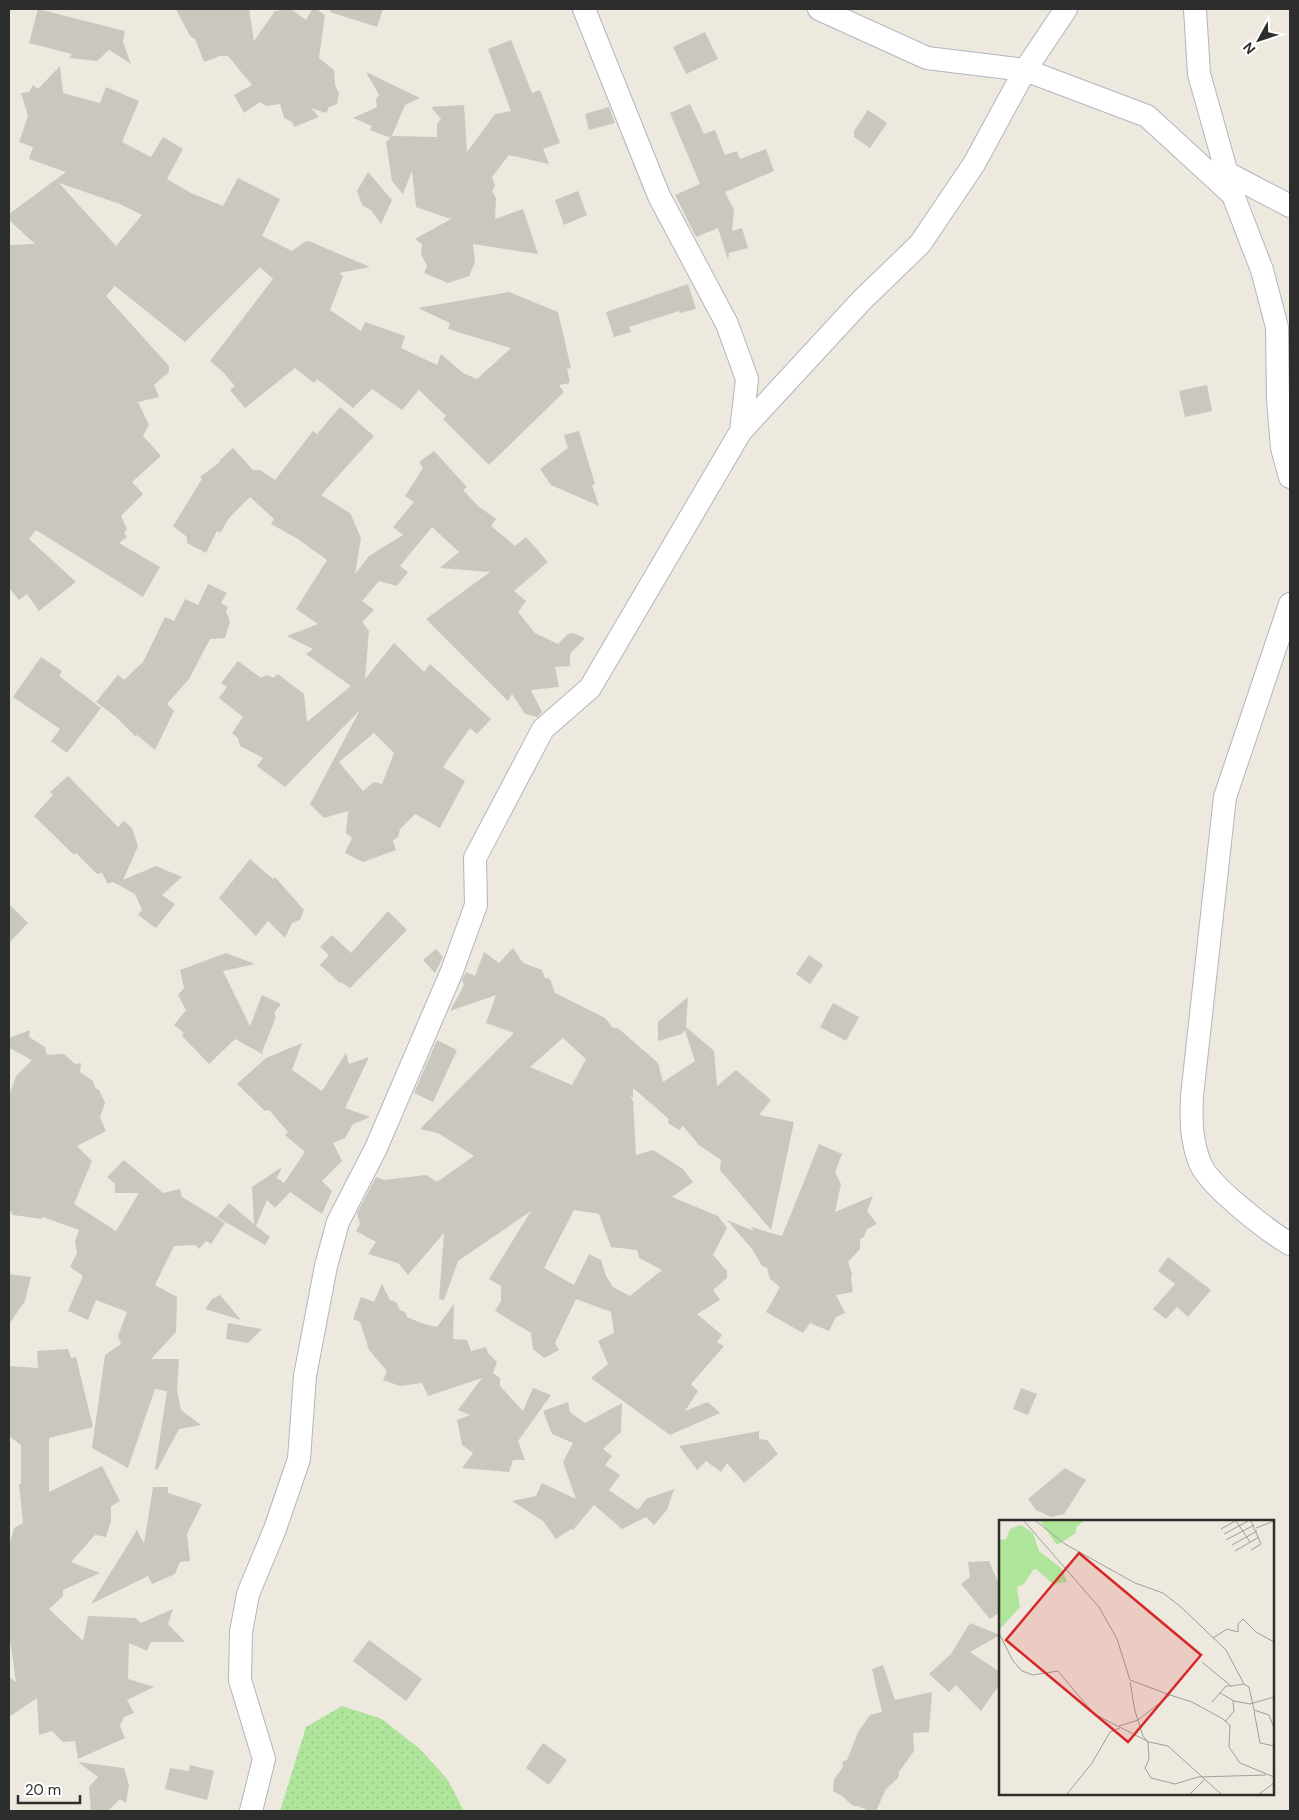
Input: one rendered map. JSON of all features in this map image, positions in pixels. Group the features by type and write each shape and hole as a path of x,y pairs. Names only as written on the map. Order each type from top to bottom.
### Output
{"street":[{"path":"584,9 659,196 727,324 747,380 741,431"},
{"path":"819,9 927,58 1025,70 1147,116 1233,194"},
{"path":"251,1811 264,1759 240,1680 241,1632 248,1594 275,1528 299,1459 305,1376 326,1266 338,1222 376,1148 452,971 476,905 475,858 543,728 590,688 741,431 862,300 920,244 974,164 1025,70 1066,9"},
{"path":"1195,9 1198,74 1233,194 1262,270 1277,326 1282,448 1290,477"},
{"path":"1227,173 1290,206"},
{"path":"1290,604 1225,798 1192,1096 1191,1132 1201,1165 1226,1194 1270,1232 1290,1244"}],"green space":[{"path":"342,1706 382,1719 420,1749 448,1780 464,1811 280,1811 306,1727"}],"building":[{"path":"38,9 125,31 123,42 131,64 109,50 97,61 69,58 72,54 29,43"},
{"path":"176,9 249,9 254,41 275,11 291,9 306,20 312,9 316,9 325,15 319,58 334,70 335,85 339,93 337,104 329,107 326,113 311,108 319,117 294,127 292,122 284,118 280,104 266,106 260,102 244,113 234,95 252,85 228,56 220,56 204,62 195,39 190,36"},
{"path":"331,9 383,9 377,27 330,12"},
{"path":"705,32 718,59 686,74 673,47"},
{"path":"511,40 532,93 540,90 560,143 543,149 549,164 509,155 492,177 495,186 492,191 496,198 495,219 523,209 538,254 473,244 475,262 469,276 448,283 424,273 427,266 421,254 422,244 415,239 451,219 416,207 412,171 403,194 392,181 386,142 393,136 437,137 437,124 441,119 431,107 464,105 467,152 495,114 511,111 488,49"},
{"path":"60,66 63,93 100,103 106,87 139,101 122,142 151,157 163,137 183,149 167,179 191,193 223,206 238,178 280,199 262,236 292,251 306,241 311,242 370,267 339,273 343,276 330,310 361,331 365,322 405,336 401,348 437,365 441,354 463,373 477,379 511,348 448,329 450,323 418,308 509,292 558,312 571,368 567,369 570,383 559,385 564,392 489,465 443,419 446,416 419,390 402,410 372,389 353,408 317,379 314,383 295,368 245,408 230,390 235,386 210,361 273,279 260,267 185,342 115,286 106,296 169,366 169,372 154,385 159,397 138,402 149,425 143,436 161,456 132,482 143,494 121,516 127,529 124,533 127,537 119,543 160,567 143,597 36,530 29,539 76,582 39,611 27,594 19,600 9,588 9,245 35,244 9,220 9,214 66,172 29,159 33,147 19,142 28,116 21,93 29,92 33,85 38,89","holes":["59,183 120,204 142,215 116,246"]},
{"path":"366,72 420,98 405,105 391,138 370,130 372,126 353,118 377,107 376,99 379,95"},
{"path":"690,104 704,134 715,130 725,155 737,151 740,159 766,149 774,171 725,192 734,210 732,231 742,228 748,248 729,253 728,260 718,228 696,237 675,195 700,184 670,113"},
{"path":"609,107 615,123 589,130 585,114"},
{"path":"868,110 887,123 870,148 854,137 854,131"},
{"path":"368,172 392,200 381,224 371,210 362,205 357,191"},
{"path":"578,191 587,215 564,225 555,200"},
{"path":"688,284 696,309 680,313 679,311 629,327 631,332 614,337 606,312"},
{"path":"1207,385 1212,411 1185,417 1179,391"},
{"path":"340,407 374,436 321,495 350,513 361,538 355,574 369,556 403,535 393,527 414,502 405,496 423,468 419,462 434,451 467,487 463,490 478,506 496,519 491,526 515,546 526,537 548,562 514,591 526,601 518,612 535,633 558,644 568,634 573,633 585,638 570,654 570,666 555,667 559,687 531,690 542,712 537,717 525,714 512,694 508,701 426,619 490,572 440,568 459,552 432,527 400,566 408,572 397,586 379,581 362,601 374,610 362,622 369,631 365,679 394,643 424,672 430,664 491,719 477,734 470,728 443,767 465,781 440,828 415,814 400,829 398,837 393,840 396,850 363,862 345,853 352,838 346,833 348,811 324,818 310,804 360,710 285,787 257,766 263,758 240,746 238,738 232,733 243,717 219,698 227,687 221,683 238,661 261,678 267,675 273,678 278,674 304,694 307,722 351,686 306,654 313,649 287,636 318,624 296,609 327,560 298,539 271,524 274,519 250,497 229,518 220,533 217,531 206,553 187,543 187,537 173,526 202,479 200,477 220,462 233,448 253,470 260,470 275,480 313,431 317,434","holes":["374,733 394,753 382,784 374,782 363,791 339,762"]},
{"path":"579,431 595,484 592,485 599,506 551,485 540,469 568,448 564,435"},
{"path":"208,584 227,593 221,603 228,607 226,611 230,622 225,638 210,639 189,679 167,704 174,711 155,750 137,735 135,736 116,717 96,702 118,675 124,680 143,662 165,617 174,621 185,599 198,605"},
{"path":"41,657 62,671 59,676 101,708 67,753 51,741 60,729 13,697"},
{"path":"68,776 118,827 124,821 132,828 138,846 123,880 156,866 182,877 162,895 175,904 156,928 138,915 142,910 135,894 113,882 108,884 102,873 97,874 76,853 74,855 34,816 53,795 50,792"},
{"path":"250,859 273,879 275,877 304,910 300,920 292,923 285,938 268,921 256,936 219,898"},
{"path":"9,904 28,923 9,943"},
{"path":"388,911 407,930 350,988 340,983 320,965 329,955 320,947 332,935 351,953"},
{"path":"513,948 523,963 542,970 545,978 550,979 555,993 605,1018 613,1028 618,1028 658,1063 663,1082 695,1061 685,1030 682,1034 658,1041 658,1022 688,997 686,1027 714,1051 717,1086 736,1070 771,1100 759,1115 794,1122 771,1230 720,1170 721,1160 699,1145 683,1126 679,1130 668,1123 669,1119 633,1088 633,1098 629,1095 633,1101 636,1155 653,1150 683,1169 693,1182 672,1197 718,1216 727,1228 713,1255 727,1271 727,1278 713,1290 720,1300 697,1314 722,1335 717,1342 724,1346 691,1384 698,1391 685,1411 708,1402 720,1413 670,1435 591,1378 608,1364 598,1341 614,1333 611,1312 576,1299 555,1343 559,1350 544,1358 533,1349 531,1333 495,1311 501,1301 501,1286 489,1279 531,1211 458,1261 444,1300 439,1299 444,1233 408,1275 398,1263 368,1254 376,1242 356,1231 360,1224 357,1213 376,1177 384,1180 426,1175 437,1182 474,1156 438,1133 420,1129 514,1033 486,1023 496,995 450,1011 464,985 462,980 466,972 475,976 484,952 499,963","holes":["563,1038 586,1059 572,1085 530,1067","574,1210 599,1214 611,1247 637,1250 639,1258 662,1270 630,1296 613,1287 606,1276 601,1260 589,1254 574,1285 544,1268"]},
{"path":"436,949 443,957 435,973 423,960"},
{"path":"226,953 255,964 223,971 250,1026 262,995 281,1004 274,1013 276,1017 262,1052 264,1055 235,1039 209,1064 182,1036 184,1033 174,1025 186,1010 178,995 184,988 180,970"},
{"path":"809,955 823,965 810,984 796,974"},
{"path":"833,1003 859,1017 846,1041 820,1027"},
{"path":"30,1030 29,1037 45,1047 47,1055 64,1054 75,1064 81,1063 80,1072 93,1081 95,1088 99,1090 105,1103 100,1117 106,1131 77,1146 92,1161 74,1204 116,1231 139,1193 115,1193 115,1184 107,1177 124,1160 163,1193 180,1189 182,1197 225,1223 211,1244 206,1241 199,1249 195,1245 174,1246 155,1285 177,1297 176,1332 151,1359 179,1359 177,1390 181,1410 201,1425 179,1429 157,1470 155,1469 167,1391 155,1389 128,1468 92,1448 105,1355 121,1344 118,1336 127,1312 96,1300 88,1320 68,1311 83,1276 70,1267 77,1253 75,1241 79,1230 43,1217 42,1219 13,1215 9,1209 9,1096 16,1076 32,1060 9,1048 9,1038"},
{"path":"437,1040 457,1050 433,1102 414,1093"},
{"path":"302,1043 292,1070 322,1091 346,1053 349,1064 369,1057 345,1108 370,1117 353,1124 345,1138 333,1143 342,1161 322,1181 332,1191 322,1214 290,1192 275,1208 267,1200 256,1226 270,1237 265,1245 217,1217 229,1203 254,1224 252,1187 282,1167 277,1178 284,1183 305,1152 285,1135 288,1132 269,1110 265,1111 237,1084 266,1058"},
{"path":"819,1144 842,1154 835,1172 841,1184 835,1212 873,1196 867,1211 877,1224 867,1229 864,1237 860,1239 860,1249 848,1262 852,1274 853,1292 836,1295 845,1313 836,1317 829,1331 810,1323 803,1333 766,1312 780,1287 770,1279 767,1268 762,1266 752,1249 727,1220 754,1231 751,1227 782,1236"},
{"path":"1168,1257 1211,1290 1188,1317 1177,1307 1166,1319 1153,1309 1175,1284 1158,1271"},
{"path":"9,1274 31,1277 25,1301 9,1324"},
{"path":"382,1284 390,1300 396,1302 400,1310 405,1312 407,1317 421,1323 437,1327 454,1304 453,1339 467,1340 471,1351 486,1347 488,1353 497,1362 493,1373 500,1378 500,1386 523,1411 533,1388 551,1395 518,1441 525,1460 513,1460 509,1472 462,1468 473,1453 462,1445 457,1420 470,1415 458,1410 482,1378 428,1396 422,1383 400,1386 383,1380 387,1371 369,1350 360,1322 353,1319 361,1297 374,1302"},
{"path":"220,1295 241,1320 205,1309 212,1299"},
{"path":"228,1323 262,1329 248,1343 226,1339"},
{"path":"68,1349 71,1358 76,1357 93,1427 49,1438 49,1492 102,1466 120,1501 111,1506 111,1521 106,1537 95,1535 71,1562 100,1573 63,1590 63,1596 49,1609 83,1641 88,1616 135,1618 141,1623 173,1609 168,1624 185,1642 151,1642 147,1651 129,1643 128,1679 154,1687 127,1700 134,1713 124,1717 120,1726 125,1738 78,1759 75,1741 63,1742 52,1731 39,1735 37,1698 9,1717 9,1677 16,1682 9,1633 9,1546 14,1528 23,1523 19,1484 21,1484 21,1445 9,1436 9,1366 38,1368 37,1351"},
{"path":"1021,1388 1037,1394 1028,1415 1013,1409"},
{"path":"568,1402 570,1412 585,1423 622,1403 621,1432 603,1449 612,1456 605,1465 620,1475 609,1490 638,1510 646,1499 674,1489 667,1510 654,1525 646,1517 622,1529 594,1505 573,1530 571,1529 556,1539 543,1521 512,1501 536,1496 542,1483 576,1499 563,1462 573,1443 552,1434 543,1411"},
{"path":"759,1431 759,1439 767,1440 778,1454 744,1483 727,1463 721,1472 706,1461 697,1470 679,1446"},
{"path":"1065,1468 1086,1480 1064,1514 1051,1517 1036,1510 1028,1499"},
{"path":"153,1487 168,1487 168,1493 202,1504 187,1534 190,1561 180,1562 175,1574 152,1584 148,1576 91,1604 137,1530 144,1544"},
{"path":"989,1561 999,1585 999,1613 990,1619 961,1584 970,1577 968,1562"},
{"path":"970,1623 999,1635 970,1652 999,1671 999,1685 981,1711 956,1685 949,1692 929,1674 951,1654"},
{"path":"369,1640 422,1679 406,1701 353,1661"},
{"path":"883,1665 895,1700 932,1692 929,1732 913,1733 914,1751 899,1772 898,1778 886,1789 876,1811 869,1811 853,1806 833,1791 834,1779 843,1767 842,1762 847,1760 858,1732 870,1715 882,1712 872,1669"},
{"path":"543,1743 567,1760 549,1785 526,1768"},
{"path":"78,1762 124,1768 129,1785 126,1803 120,1799 108,1811 91,1811 89,1787 98,1777"},
{"path":"190,1765 214,1771 207,1800 165,1789 170,1768 189,1771"}]}
